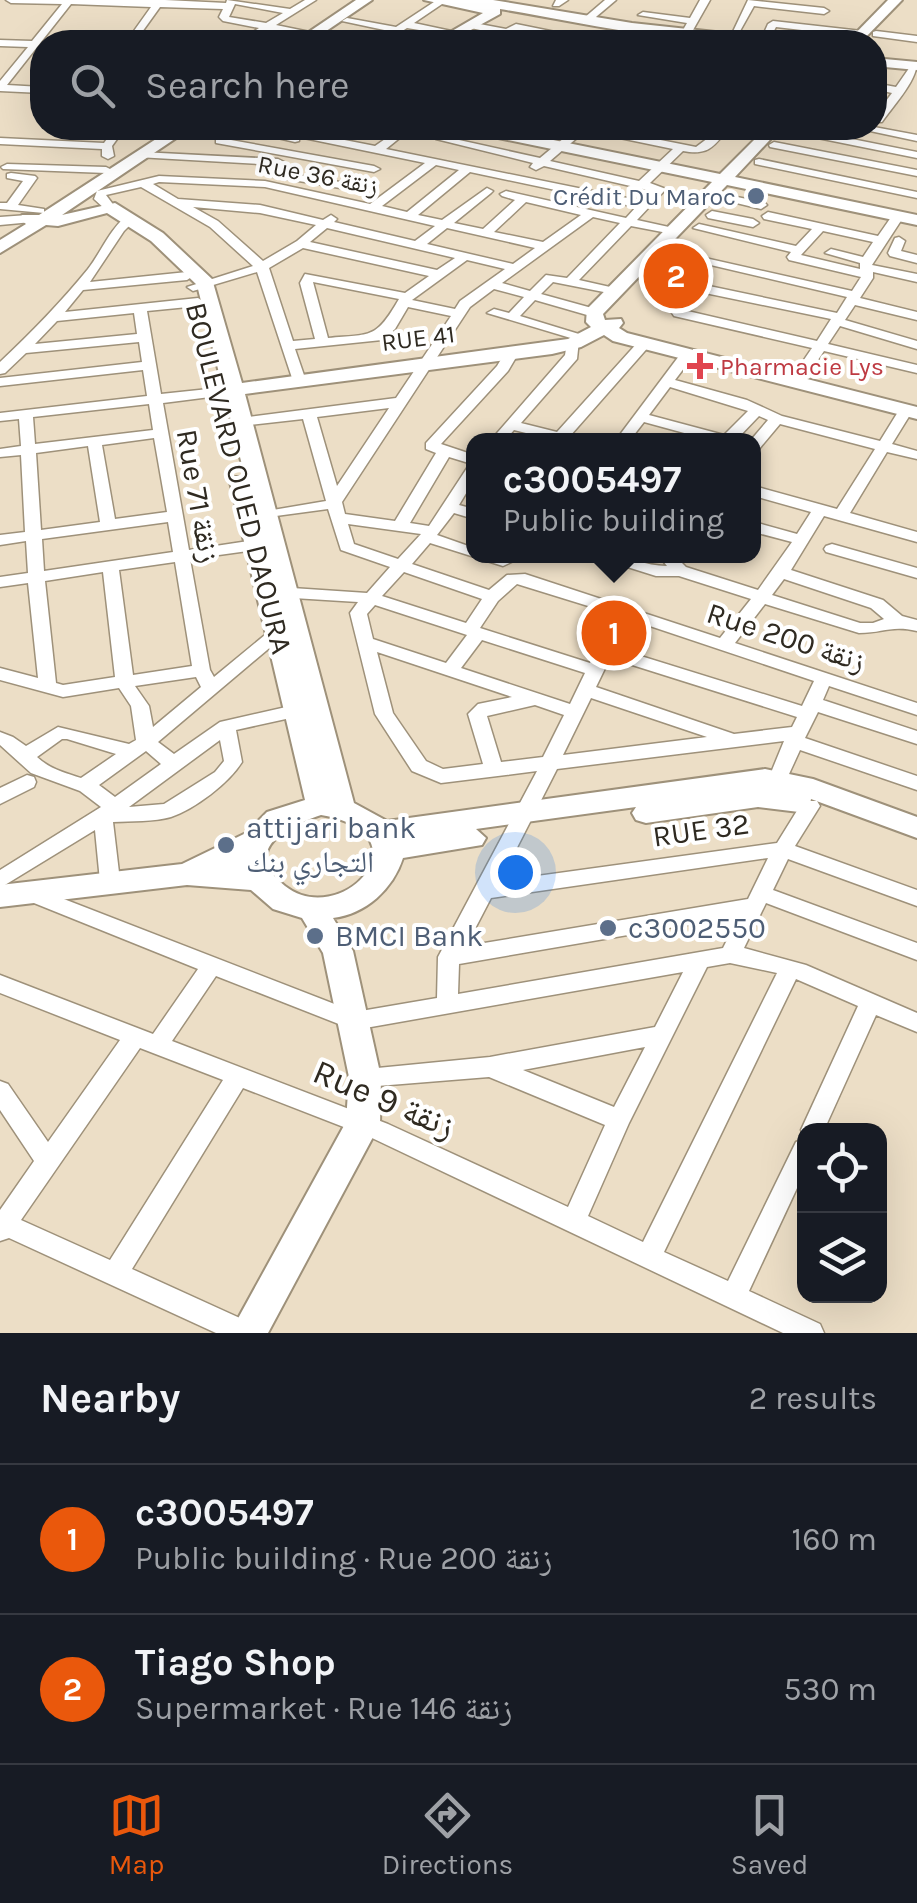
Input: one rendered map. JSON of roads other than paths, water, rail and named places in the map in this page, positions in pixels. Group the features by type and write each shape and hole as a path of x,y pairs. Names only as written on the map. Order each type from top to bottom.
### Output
{"street":[{"path":"10,0 231,2 292,12"},
{"path":"264,30 311,0"},
{"path":"325,30 364,0"},
{"path":"330,30 378,0"},
{"path":"469,0 491,9"},
{"path":"577,30 611,0"},
{"path":"632,26 659,0"},
{"path":"689,27 706,0"},
{"path":"871,30 895,0"},
{"path":"874,30 907,0"},
{"path":"51,30 70,1"},
{"path":"400,30 436,1 586,23 689,27"},
{"path":"142,30 159,2"},
{"path":"231,2 226,19 280,30"},
{"path":"771,30 773,24 811,23 834,3"},
{"path":"750,5 799,4 824,12"},
{"path":"750,5 836,30"},
{"path":"736,30 750,5"},
{"path":"459,30 491,9"},
{"path":"643,15 701,30"},
{"path":"348,21 412,30"},
{"path":"586,23 612,30"},
{"path":"887,38 917,38"},
{"path":"0,43 30,43"},
{"path":"887,54 917,57"},
{"path":"0,88 30,56"},
{"path":"887,63 916,66 887,106"},
{"path":"0,88 30,89"},
{"path":"887,88 900,91"},
{"path":"887,121 917,127"},
{"path":"887,133 917,138"},
{"path":"42,168 63,140"},
{"path":"110,167 107,146 111,140"},
{"path":"0,248 36,217 152,140"},
{"path":"0,237 164,140"},
{"path":"243,206 295,140"},
{"path":"331,140 645,205"},
{"path":"380,149 389,140"},
{"path":"418,156 440,140 660,189 570,282"},
{"path":"532,140 917,220"},
{"path":"569,140 506,194 674,232"},
{"path":"645,140 700,150 711,140"},
{"path":"594,329 619,313 674,255 705,221 730,184 772,140"},
{"path":"504,433 594,329 614,292 674,232 759,162 774,140"},
{"path":"807,140 917,173"},
{"path":"828,140 917,155"},
{"path":"0,141 107,146"},
{"path":"197,159 220,141 276,169 374,170"},
{"path":"2,173 24,142"},
{"path":"641,184 681,147"},
{"path":"55,317 140,310 196,287 262,267 301,244 324,224 352,187 394,152"},
{"path":"140,155 276,169 352,187"},
{"path":"372,208 436,160"},
{"path":"759,162 917,195"},
{"path":"2,173 110,167"},
{"path":"409,216 470,168"},
{"name":"Rue 36 زنقة","path":"103,209 101,193 140,181 276,169 344,201 543,246"},
{"path":"694,172 730,184 765,210 796,222 917,245"},
{"path":"2,173 31,178 6,206 36,217"},
{"path":"140,181 224,231 262,267 299,381"},
{"path":"418,245 488,191"},
{"path":"487,232 524,198"},
{"path":"176,202 243,206 512,267"},
{"path":"0,221 103,209"},
{"name":"BOULEVARD OUED DAOURA","path":"103,209 156,247 196,287 226,391 255,545 275,592 331,806"},
{"path":"336,511 457,313 512,267 590,214"},
{"path":"802,373 852,297 898,216"},
{"path":"705,221 753,223"},
{"path":"705,221 795,254 917,278"},
{"path":"0,370 55,317 126,222"},
{"path":"775,245 796,222"},
{"path":"795,254 820,227"},
{"path":"899,241 894,253 917,258"},
{"path":"301,244 438,274"},
{"path":"831,253 866,268"},
{"path":"674,255 917,316"},
{"path":"288,346 377,337 390,326 405,299 465,256"},
{"path":"323,344 306,283 309,277 457,313"},
{"path":"511,318 550,278 614,292"},
{"path":"652,278 838,319 917,345"},
{"path":"490,284 530,296 594,329 644,344 913,408"},
{"path":"78,288 196,287"},
{"path":"699,318 719,293"},
{"name":"Rue 71 زنقة","path":"140,310 152,398 202,670 212,689"},
{"path":"494,313 594,329 802,373 913,408"},
{"path":"679,313 911,367 917,354"},
{"name":"RUE 41","path":"226,391 511,354 594,329"},
{"path":"22,350 145,338"},
{"path":"571,433 644,344"},
{"path":"466,458 431,446 503,368 511,354"},
{"path":"629,433 687,355"},
{"path":"0,382 148,365"},
{"path":"668,382 742,402 777,419 917,454"},
{"path":"0,416 226,391"},
{"name":"BOULEVARD OUED DAOURA","path":"226,391 241,422 267,515 277,634 295,711 331,806"},
{"path":"241,422 401,402"},
{"path":"840,515 882,445 913,408"},
{"path":"733,433 756,411"},
{"path":"26,414 48,689"},
{"path":"309,414 350,549 492,597 450,670"},
{"path":"642,418 699,433"},
{"path":"761,442 777,419"},
{"path":"511,424 544,433"},
{"path":"0,454 160,433"},
{"path":"94,441 108,525"},
{"path":"400,526 444,452"},
{"path":"466,483 429,534 358,612 384,714 419,766 441,776 549,760 794,736 917,783"},
{"path":"761,494 912,535 893,566"},
{"path":"450,506 466,511"},
{"path":"724,646 781,572 820,510"},
{"path":"267,515 336,511 429,534 466,550"},
{"path":"0,540 174,516"},
{"path":"761,529 802,540"},
{"path":"0,582 255,545"},
{"path":"832,549 917,573"},
{"path":"632,563 656,570 684,563 759,598 859,628 875,628 896,620"},
{"path":"110,566 125,684 140,706 140,747"},
{"path":"781,572 877,604 896,620 917,626"},
{"name":"Rue 200 زنقة","path":"492,597 512,578 525,579 917,708"},
{"path":"275,592 370,598 594,670"},
{"path":"447,1006 449,957 521,823 572,711 624,612"},
{"path":"86,784 140,747 277,634"},
{"path":"367,642 572,711"},
{"path":"603,650 917,738"},
{"path":"0,674 48,689 84,690 202,670"},
{"path":"777,780 824,678"},
{"path":"584,689 734,740"},
{"path":"494,768 477,714 484,708 536,699"},
{"path":"8,889 226,726 295,711"},
{"path":"108,812 168,810 222,777 233,762 226,726"},
{"path":"25,756 58,734 67,733 140,747 174,762"},
{"path":"0,738 11,742 40,770 86,784 108,812 110,881"},
{"path":"521,823 752,780 777,780 917,828"},
{"path":"0,797 28,782"},
{"path":"385,841 758,797 787,799 917,844"},
{"path":"187,874 256,840 282,816 331,806 372,821 385,841 379,880 349,902 311,908 277,899 256,878 251,860 256,840"},
{"path":"730,955 783,848 810,806"},
{"name":"RUE 32","path":"485,891 783,848 917,898"},
{"path":"8,889 187,874 256,878"},
{"path":"8,889 354,1021 730,955 747,956 790,970 917,1023"},
{"path":"449,957 756,899 917,952"},
{"path":"338,951 349,902"},
{"path":"212,965 47,1160 2,1227 116,1272 246,1333 363,1124 365,1077 338,951 311,908"},
{"path":"573,1223 619,1120 698,962"},
{"path":"648,1258 790,970"},
{"name":"Rue 9 زنقة","path":"0,984 363,1124 811,1333"},
{"path":"816,1123 870,1004"},
{"path":"365,1077 490,1067 665,1034"},
{"path":"490,1067 619,1120"},
{"path":"116,1272 238,1076"},
{"path":"0,1090 47,1160"},
{"path":"733,1297 797,1164"}],"place":[{"name":"Crédit Du Maroc","path":"756,196"},
{"name":"Tiago Shop","path":"676,276"},
{"name":"Pharmacie Lys","path":"700,366"},
{"name":"c3005497","path":"614,633"},
{"name":"attijari bank التجاري بنك","path":"226,845"},
{"name":"c3002550","path":"608,928"},
{"name":"BMCI Bank","path":"315,936"}]}
